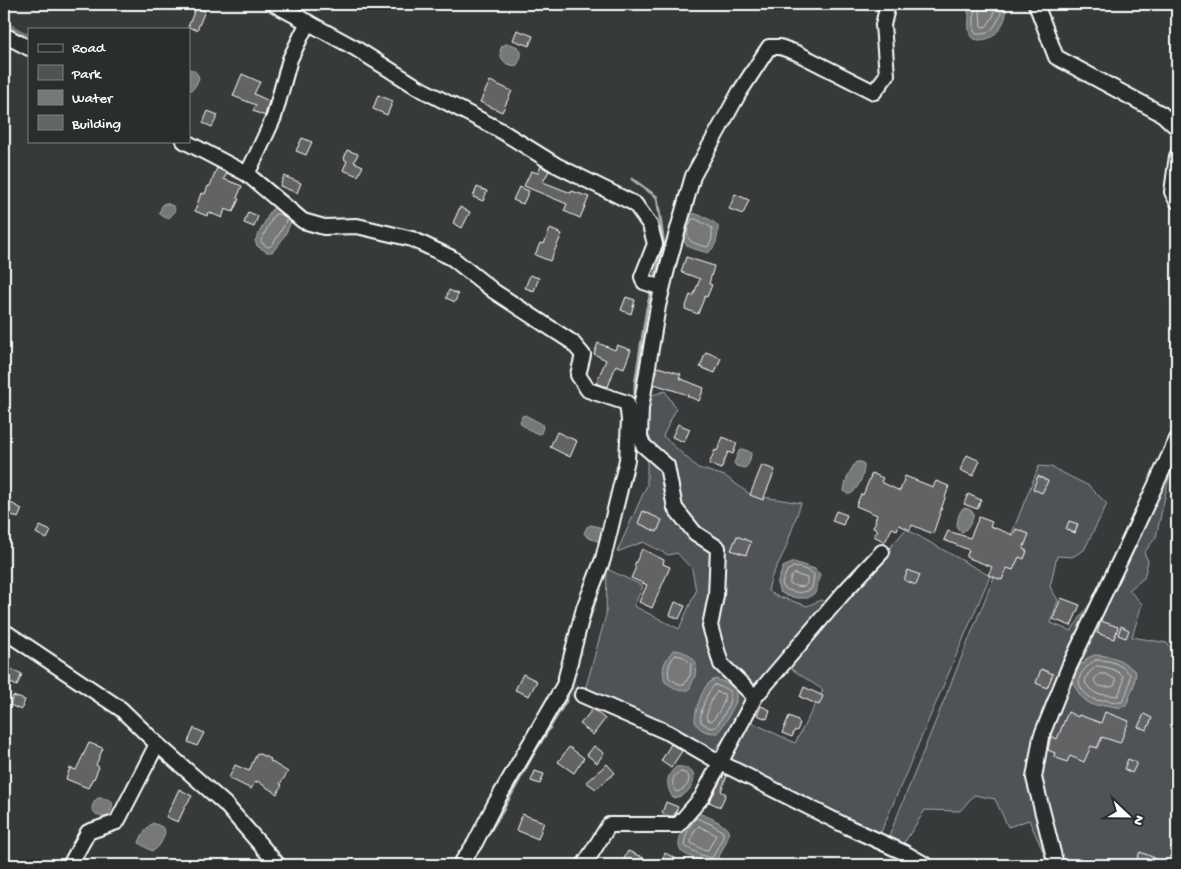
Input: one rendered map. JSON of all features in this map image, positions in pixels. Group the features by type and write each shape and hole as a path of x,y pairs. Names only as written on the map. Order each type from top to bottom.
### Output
{"street":[{"path":"274,4 356,48 419,88 498,129 556,166 635,204 650,225 655,244 642,277 644,282 662,288"},
{"path":"755,697 721,664 710,626 716,596 718,548 695,533 675,508 666,466 643,446 640,437 640,408 645,376 662,288 693,176 739,93 769,47 796,53 874,92 888,75 883,25 888,4"},
{"path":"1036,4 1056,57 1162,114 1177,128"},
{"path":"247,174 274,117 290,59 308,22"},
{"path":"4,35 28,47"},
{"path":"186,142 247,174 303,221 324,228 357,226 412,238 452,258 495,292 572,342 583,355 578,375 588,390 627,403 629,420 627,460 603,559 584,608 564,685 495,804 475,843 460,865"},
{"path":"1177,156 1172,192 1177,201"},
{"path":"1056,865 1034,778 1041,737 1069,667 1177,439"},
{"path":"584,865 609,825 678,825 702,797 755,697 846,590 882,552"},
{"path":"4,632 121,709 156,744 225,804 278,865"},
{"path":"582,695 669,733 719,762 926,865"},
{"path":"70,865 88,832 117,822 156,744"}],"green space":[{"path":"665,391 676,409 663,436 698,468 725,476 751,495 801,503 785,550 771,578 768,591 807,606 821,600 839,607 906,529 990,576 878,839 724,762 747,720 795,743 823,690 787,666 714,750 585,690 606,615 607,569 643,586 634,606 679,629 696,591 692,569 677,553 668,555 643,542 617,552 647,485 647,397"},
{"path":"1175,451 1156,537 1144,553 1148,561 1144,578 1129,590 1142,604 1132,637 1167,643 1177,655 1175,669 1177,671 1177,865 1049,865 1029,820 1008,827 995,799 974,795 960,811 925,810 904,843 922,865 910,865 883,851 1039,466 1051,467 1089,486 1107,504 1084,550 1072,557 1057,556 1050,587 1058,600 1051,623 1071,631 1139,532"}],"water":[{"path":"966,4 1002,4 1006,9 1003,24 992,37 978,40 972,38 969,33 969,15"},
{"path":"506,44 515,46 520,51 521,58 516,66 507,64 502,58 501,49"},
{"path":"190,69 195,72 199,78 192,90 190,90"},
{"path":"166,203 175,209 168,218 159,213 163,204"},
{"path":"275,208 283,210 292,219 278,245 272,252 267,252 257,246 255,241 271,210"},
{"path":"692,213 709,219 718,226 716,241 708,253 692,248 684,242 683,233 687,216"},
{"path":"525,415 542,424 543,427 540,434 528,429 520,422 522,416"},
{"path":"742,449 751,453 750,461 745,468 736,466 734,463 739,451"},
{"path":"856,462 864,464 863,474 852,493 847,494 844,491 845,483"},
{"path":"964,508 972,512 973,518 963,532 957,528 957,525 958,518"},
{"path":"591,525 603,528 606,532 602,543 587,537 584,533 587,527"},
{"path":"794,562 815,569 820,574 816,592 808,598 787,596 780,592 777,584 783,567"},
{"path":"673,650 686,654 696,663 695,676 689,690 678,690 665,682 664,665"},
{"path":"1094,655 1117,659 1136,672 1134,685 1126,706 1093,705 1086,701 1078,692 1073,681 1080,664 1085,663 1086,659"},
{"path":"715,679 730,684 736,690 736,702 718,733 703,730 698,727 695,721 696,710 703,692 708,684"},
{"path":"676,767 685,767 691,770 694,781 687,792 673,798 668,786 668,778"},
{"path":"98,798 108,799 112,803 112,809 108,817 99,816 92,810 95,800"},
{"path":"697,813 719,822 728,831 728,838 722,851 712,864 688,856 682,852 679,846 686,823"},
{"path":"153,823 162,827 165,831 158,847 153,851 139,843 144,831"}],"building":[{"path":"196,7 205,11 197,30 188,27"},
{"path":"517,30 533,36 529,46 513,40"},
{"path":"242,74 260,82 254,94 269,101 265,116 253,111 256,105 233,96"},
{"path":"490,81 512,91 502,112 480,102"},
{"path":"378,95 393,101 387,115 373,109"},
{"path":"208,111 218,115 212,127 203,123"},
{"path":"302,138 312,142 306,155 296,151"},
{"path":"347,150 358,154 354,162 363,166 358,176 343,170 347,161 344,159"},
{"path":"541,166 549,171 543,182 571,193 572,191 589,197 580,218 564,211 567,204 524,186 531,171 538,173"},
{"path":"217,168 227,173 224,179 242,186 233,212 225,209 222,218 208,212 207,216 195,211 201,193 205,194"},
{"path":"284,176 301,183 297,193 280,186"},
{"path":"477,187 487,191 483,201 473,197"},
{"path":"519,187 529,191 523,204 513,200"},
{"path":"735,194 749,200 743,214 729,209"},
{"path":"460,207 470,212 462,228 453,223"},
{"path":"248,212 258,216 254,227 244,223"},
{"path":"550,229 562,234 550,261 535,255 540,243 544,244"},
{"path":"686,257 714,266 709,284 712,285 707,297 705,296 698,314 685,309 690,295 693,296 700,279 681,272"},
{"path":"530,275 539,278 534,291 525,288"},
{"path":"449,290 458,294 455,302 446,298"},
{"path":"626,297 635,300 631,314 621,310"},
{"path":"598,343 615,350 617,345 631,350 624,368 616,365 608,387 596,383 606,360 594,354"},
{"path":"706,352 721,358 715,373 700,367"},
{"path":"658,367 681,374 679,378 704,388 699,401 688,395 654,384"},
{"path":"678,424 690,429 684,442 672,437"},
{"path":"557,432 577,441 570,457 550,447"},
{"path":"723,437 737,443 733,454 728,452 721,469 709,464"},
{"path":"967,455 980,461 973,476 960,470"},
{"path":"762,465 775,470 763,500 750,495"},
{"path":"872,473 883,478 881,482 900,491 905,476 933,487 936,481 949,486 933,534 912,525 910,530 899,525 897,530 892,528 885,542 874,536 877,529 873,527 877,515 856,506"},
{"path":"1038,476 1048,481 1042,493 1033,489"},
{"path":"968,494 981,500 977,509 964,504"},
{"path":"7,501 22,509 18,518 4,511"},
{"path":"643,511 662,520 657,532 638,523"},
{"path":"836,511 847,515 843,525 832,521"},
{"path":"979,517 992,522 990,526 1013,535 1016,529 1029,534 1023,549 1027,551 1024,559 1019,557 1013,570 1007,568 1002,580 988,575 992,567 966,557 969,550 944,540 948,531 970,538"},
{"path":"1069,521 1078,524 1075,533 1066,529"},
{"path":"40,526 51,531 47,539 36,533"},
{"path":"737,536 751,542 746,555 731,550"},
{"path":"642,549 664,560 663,564 670,567 652,608 639,602 647,585 631,578"},
{"path":"908,570 920,575 916,585 904,580"},
{"path":"1061,598 1080,605 1071,626 1053,619"},
{"path":"675,602 685,606 679,619 670,615"},
{"path":"1101,621 1118,627 1114,639 1097,633"},
{"path":"1121,626 1129,630 1126,638 1118,635"},
{"path":"11,669 22,674 17,686 6,681"},
{"path":"1041,669 1053,674 1047,688 1036,683"},
{"path":"523,674 537,681 529,696 515,690"},
{"path":"804,687 823,696 819,705 800,697"},
{"path":"13,696 25,700 21,710 10,705"},
{"path":"761,706 770,710 767,719 757,715"},
{"path":"593,709 605,719 593,735 580,724"},
{"path":"1068,712 1078,717 1079,715 1101,723 1105,712 1129,721 1120,743 1102,737 1097,748 1091,746 1084,762 1070,756 1067,762 1054,757 1055,753 1048,750 1051,736 1057,739"},
{"path":"1144,714 1152,718 1147,730 1138,727"},
{"path":"789,716 800,723 792,737 782,733"},
{"path":"194,728 204,733 197,746 188,742"},
{"path":"89,743 103,748 96,765 99,767 88,788 66,779 70,768 76,770"},
{"path":"671,744 682,751 671,768 661,761"},
{"path":"594,746 604,753 597,763 587,755"},
{"path":"569,747 584,758 574,773 558,762"},
{"path":"257,753 271,759 270,761 288,772 280,784 282,785 277,794 257,781 251,789 229,778 235,765 249,771"},
{"path":"1128,759 1137,763 1132,773 1124,769"},
{"path":"607,764 615,773 596,789 586,782"},
{"path":"535,771 544,774 540,784 531,781"},
{"path":"724,774 727,776 721,791 726,794 720,807 709,802"},
{"path":"179,789 192,796 178,822 166,817"},
{"path":"666,802 678,807 674,816 662,813"},
{"path":"522,814 544,822 538,839 516,830"},
{"path":"628,851 644,858 641,865 621,865"},
{"path":"1140,852 1155,858 1152,865 1136,861"},
{"path":"665,853 675,858 672,865 660,865"}],"waterway":[{"path":"4,27 28,40"},
{"path":"632,179 657,197 664,245 654,281"},
{"path":"635,402 635,384 652,288"},
{"path":"614,540 632,473 633,461"},
{"path":"584,635 599,589"},
{"path":"483,842 566,701 577,660"}],"tunnel":[{"path":"564,685 582,695"}]}
